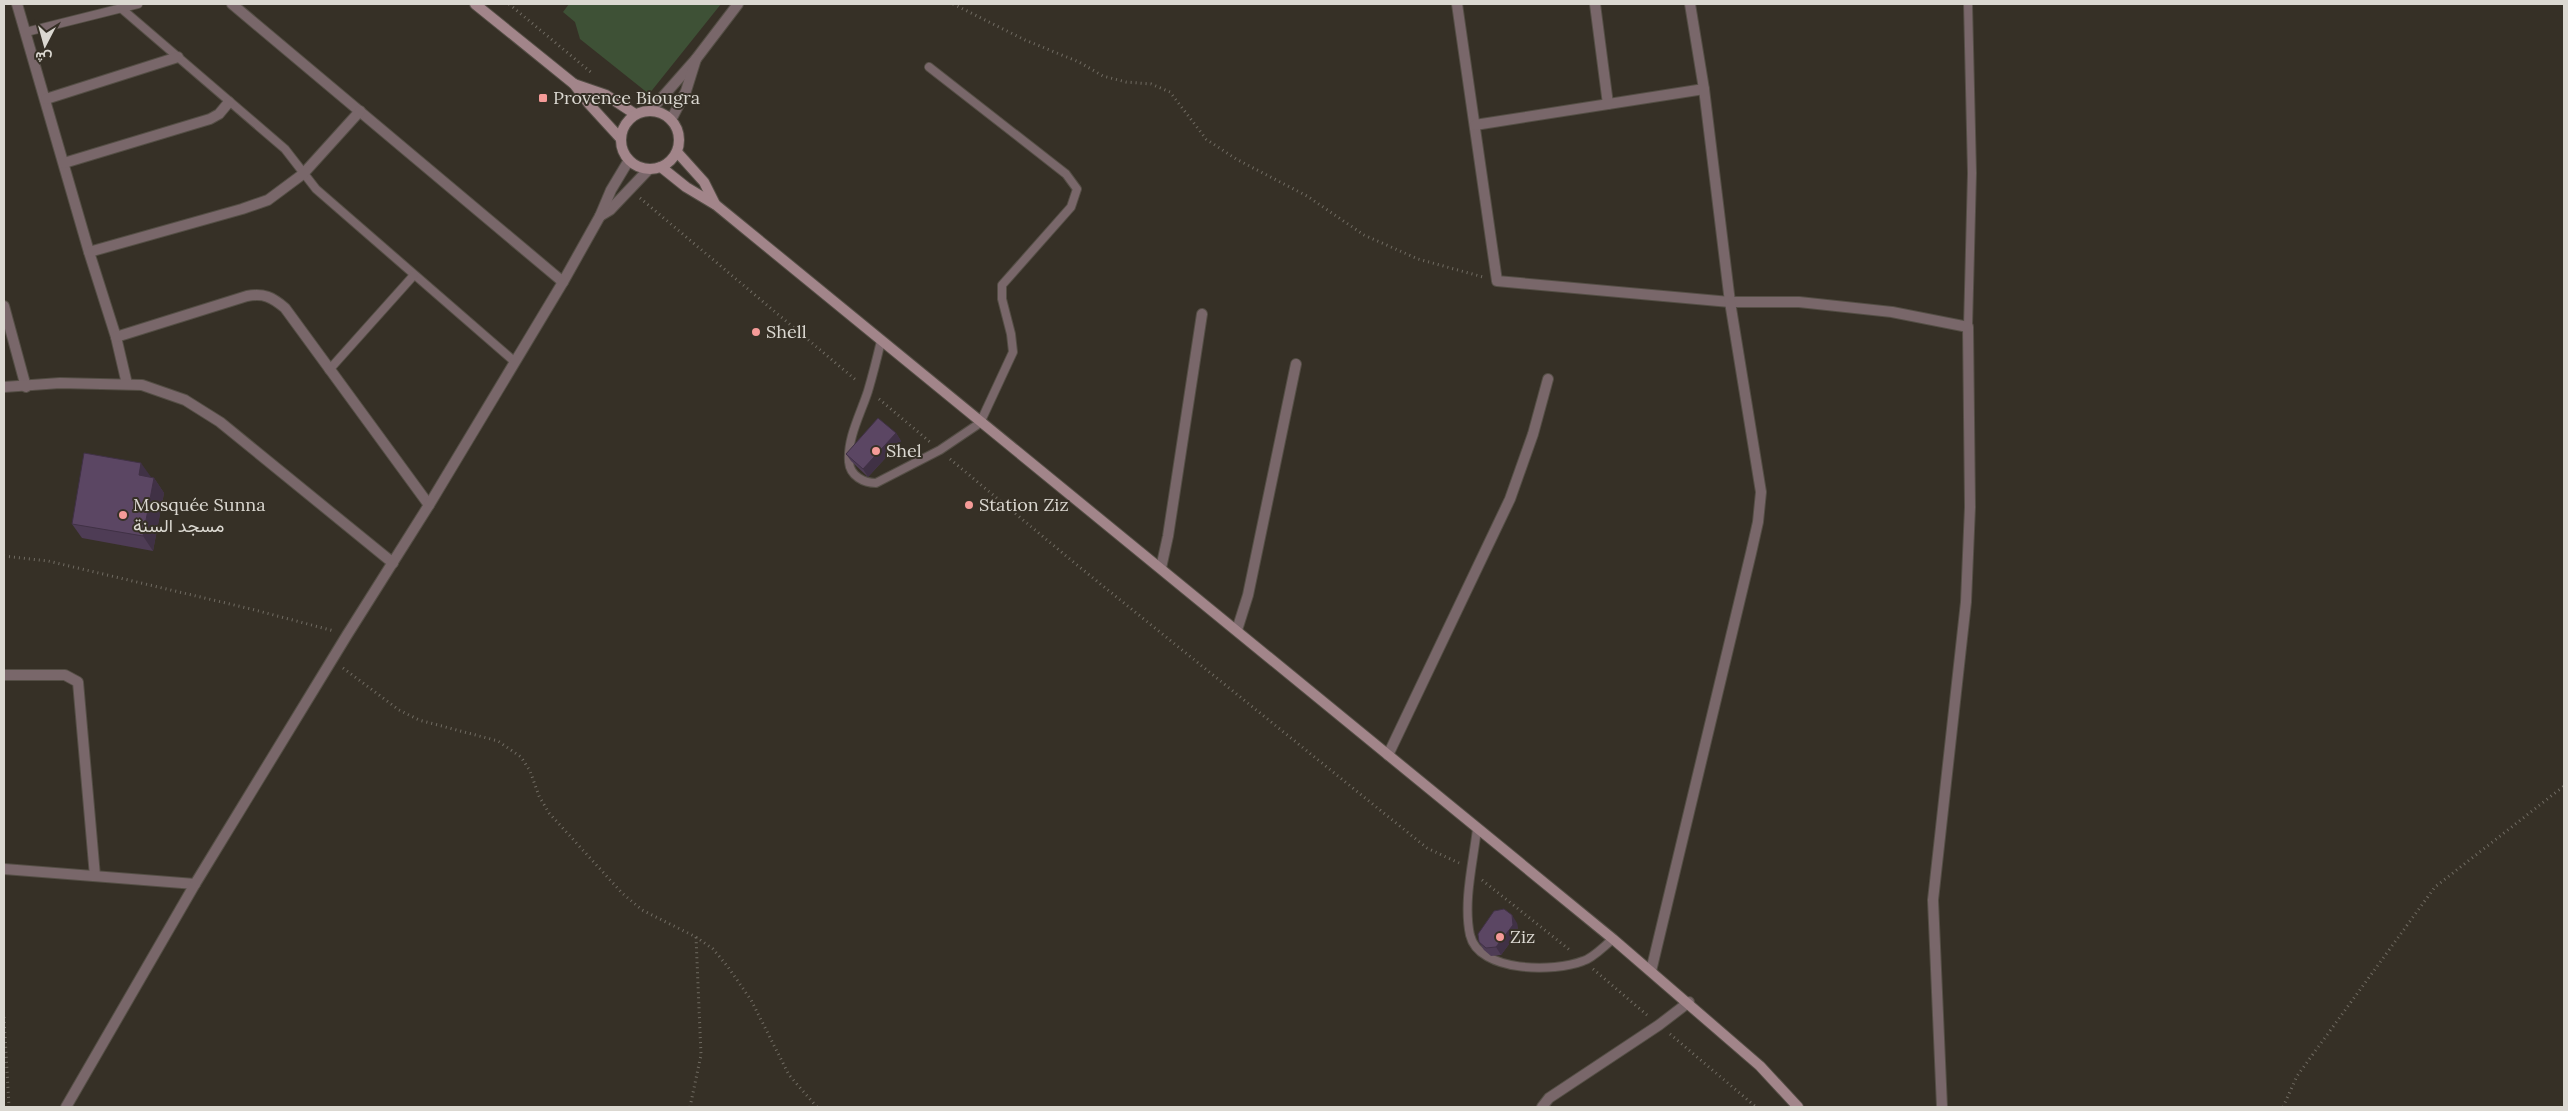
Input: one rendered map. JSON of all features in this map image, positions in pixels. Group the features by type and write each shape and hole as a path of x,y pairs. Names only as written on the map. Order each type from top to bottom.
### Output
{"main road":[{"path":"475,4 574,84 589,104 621,139"},
{"path":"574,84 606,95 635,114"},
{"path":"651,110 662,113 671,120 678,129 679,140 677,152 670,161 660,167 649,169 638,166 629,160 623,150 621,139 628,121 635,114 651,110"},
{"path":"677,152 704,182 716,205"},
{"path":"660,167 686,187 716,205 881,342 1161,568 1613,939 1760,1066 1798,1107"}],"street":[{"path":"18,4 89,252 116,338 127,384"},
{"path":"232,4 563,282"},
{"path":"651,110 696,59 738,4"},
{"path":"1457,4 1497,281 1730,302 1799,302 1883,311 1968,327 1970,507 1966,602 1933,900 1942,1107"},
{"path":"1595,4 1608,104"},
{"path":"1651,971 1758,522 1761,492 1757,457 1730,302 1704,89 1690,4"},
{"path":"46,99 178,57"},
{"path":"671,120 686,92 696,59"},
{"path":"1475,125 1704,89"},
{"path":"64,163 210,120 219,114 229,102"},
{"path":"89,252 258,204 284,189 303,174 360,111"},
{"path":"66,1107 195,884 516,362 600,216 611,190 629,160"},
{"path":"600,216 649,169"},
{"path":"116,338 247,296 264,294 285,308 429,505"},
{"path":"4,306 26,387"},
{"path":"1161,568 1168,536 1202,314"},
{"path":"1237,630 1248,595 1296,364"},
{"path":"1388,755 1510,499 1533,434 1548,379"},
{"path":"4,387 26,387 60,383 127,384 142,385 177,397 220,422 393,563"},
{"path":"4,675 65,676 78,682 95,876"},
{"path":"4,869 195,884"},
{"path":"1542,1107 1549,1098 1659,1025 1688,1002"}],"lane":[{"path":"26,32 138,4"},
{"path":"1968,4 1972,173 1968,327"},
{"path":"122,9 285,149 316,189 516,362"},
{"path":"881,342 854,431 848,464 860,480 868,483 876,483 940,450 980,422 1013,352 1012,334 1002,299 1002,284 1071,207 1077,189 1066,174 929,67"},
{"path":"329,370 414,275"},
{"path":"1477,829 1468,920 1473,942 1479,950 1496,962 1542,968 1583,961 1613,939"}],"path":[{"path":"509,4 598,78"},
{"path":"953,4 1026,40 1079,62 1104,76 1126,82 1151,84 1170,92 1206,138 1236,158 1307,196 1364,235 1418,259 1497,281"},
{"path":"630,189 1077,565 1427,848 1464,865 1583,961 1756,1107"},
{"path":"4,556 48,561 241,607 347,635"},
{"path":"333,661 381,698 419,720 498,741 521,757 530,771 539,796 549,813 622,892 655,919 696,937 713,949 742,984 789,1075 817,1107"},
{"path":"2283,1107 2297,1076 2435,887 2564,786"},
{"path":"690,1107 701,1055 696,937"},
{"path":"4,1017 8,1107"}],"green space":[{"path":"569,4 721,4 649,94 580,39 575,22 563,12"}],"building":[{"path":"878,418 896,433 863,469 846,454"},
{"name":"Mosquée Sunna مسجد السنة","path":"84,453 141,463 139,475 154,478 143,536 72,524"},
{"path":"1504,909 1512,915 1513,925 1496,947 1486,948 1479,942 1478,934 1494,911"}],"place":[{"name":"Provence Biougra","path":"543,98"},
{"name":"Shell","path":"756,332"},
{"name":"Shel","path":"876,451"},
{"name":"Station Ziz","path":"969,505"},
{"name":"Mosquée Sunna مسجد السنة","path":"123,515"},
{"name":"Ziz","path":"1500,937"}]}
